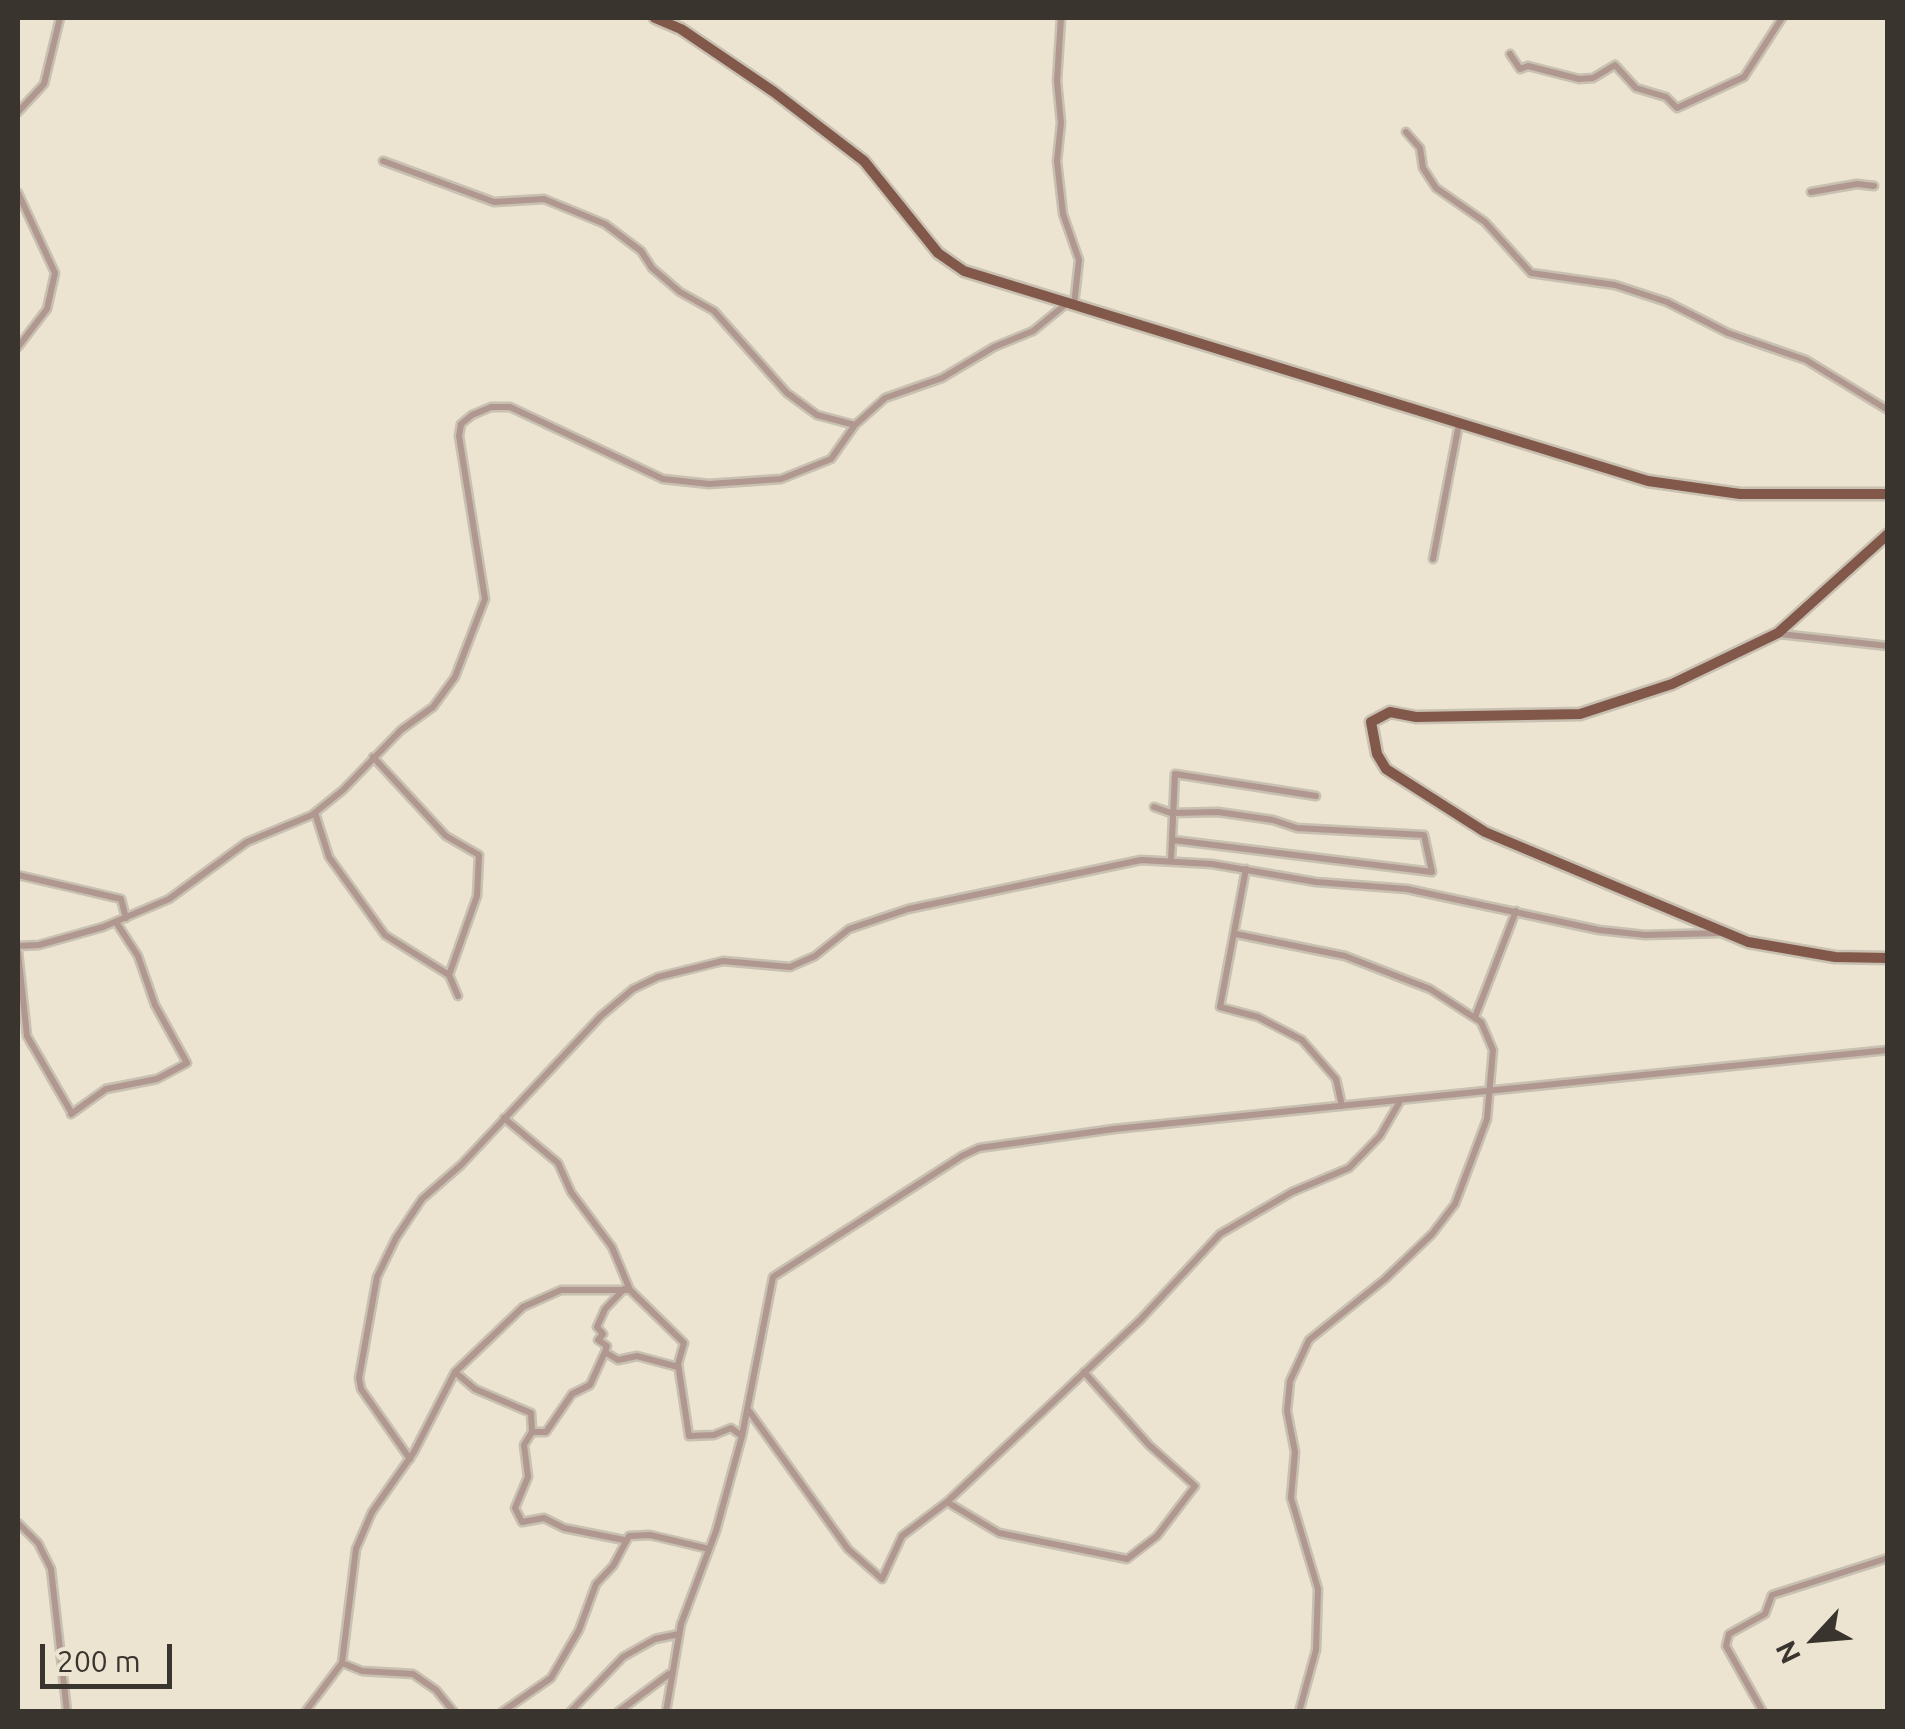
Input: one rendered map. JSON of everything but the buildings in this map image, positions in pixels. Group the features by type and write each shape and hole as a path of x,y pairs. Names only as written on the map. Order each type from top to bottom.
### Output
{"main road":[{"path":"655,18 668,20 774,92 864,161 951,264 1070,305 1674,486 1776,496 1888,494"},
{"path":"1888,534 1778,634 1700,672 1580,714 1416,717 1390,712 1371,722 1377,754 1386,768 1454,815 1591,880 1748,942 1834,957 1888,958"}],"street":[{"path":"18,112 44,84 60,18"},
{"path":"116,922 138,956 155,1004 186,1063 157,1079 106,1089 71,1114 26,1036 18,949 116,922 169,899 247,842 315,813 441,696 454,676 482,611 484,588 459,436 461,424 472,415 490,407 510,408 651,475 696,484 756,483 804,473 831,459 856,425 885,398 942,378 994,347 1033,332 1070,305 1079,260 1063,214 1057,161 1062,123 1057,82 1061,18"},
{"path":"1510,54 1520,69 1528,66 1579,79 1590,79 1616,65 1636,88 1665,97 1676,108 1744,76 1782,18"},
{"path":"1406,132 1420,148 1423,168 1436,188 1485,222 1531,273 1615,285 1666,302 1733,335 1805,360 1888,410"},
{"path":"383,162 494,202 544,199 605,224 641,251 652,268 680,292 714,312 786,394 817,415 856,425"},
{"path":"1811,192 1857,184 1874,186"},
{"path":"18,194 55,273 46,309 18,347"},
{"path":"1433,560 1459,423"},
{"path":"1778,634 1888,646"},
{"path":"373,757 446,836 474,851 481,860 478,896 449,975"},
{"path":"1171,861 1176,774 1316,796"},
{"path":"1154,807 1171,814 1218,812 1297,828 1424,835 1432,872 1173,840"},
{"path":"315,813 329,857 385,934 449,975 458,996"},
{"path":"410,1459 359,1378 377,1277 412,1211 602,1016 633,989 658,977 722,961 790,966 815,956 850,929 919,906 1036,884 1108,864 1171,861 1316,882 1407,889 1645,935 1724,933"},
{"path":"1246,870 1237,900 1236,934 1220,1007 1258,1018 1304,1042 1336,1078 1342,1106"},
{"path":"18,874 121,899 126,918"},
{"path":"1475,1016 1516,911"},
{"path":"1236,934 1354,958 1430,989 1475,1016 1492,1040 1490,1091 1482,1136 1450,1211 1367,1296 1309,1340 1290,1381 1287,1411 1295,1452 1290,1498 1318,1589 1316,1650 1299,1712"},
{"path":"664,1711 678,1634 709,1550 742,1436 774,1276 962,1156 1028,1140 1888,1050"},
{"path":"748,1411 848,1549 882,1580 902,1536 948,1502 1175,1286 1220,1234 1292,1192 1350,1168 1380,1136 1400,1102"},
{"path":"504,1118 558,1163 571,1192 612,1247 627,1289 681,1338 678,1367 688,1436 714,1436 730,1428 742,1436"},
{"path":"532,1432 546,1432 572,1394 590,1385 607,1346 598,1340 603,1334 597,1327 605,1309 627,1289"},
{"path":"306,1712 342,1663 360,1537 410,1459 456,1372 523,1306 561,1290 627,1289"},
{"path":"605,1352 618,1360 637,1356 678,1367"},
{"path":"456,1372 475,1390 532,1412 532,1432 524,1445 528,1477 515,1504 522,1522 544,1518 564,1528 624,1540"},
{"path":"948,1502 999,1533 1127,1559 1157,1536 1195,1486 1149,1445 1084,1372"},
{"path":"18,1523 38,1542 51,1570 67,1712"},
{"path":"502,1712 551,1678 580,1630 596,1584 613,1566 624,1540 634,1534 650,1535 709,1550"},
{"path":"1763,1712 1726,1646 1729,1634 1765,1614 1769,1597 1784,1589 1888,1558"},
{"path":"570,1712 635,1648 678,1634"},
{"path":"342,1663 362,1670 413,1674 436,1690 454,1712"},
{"path":"618,1712 670,1674"}]}
